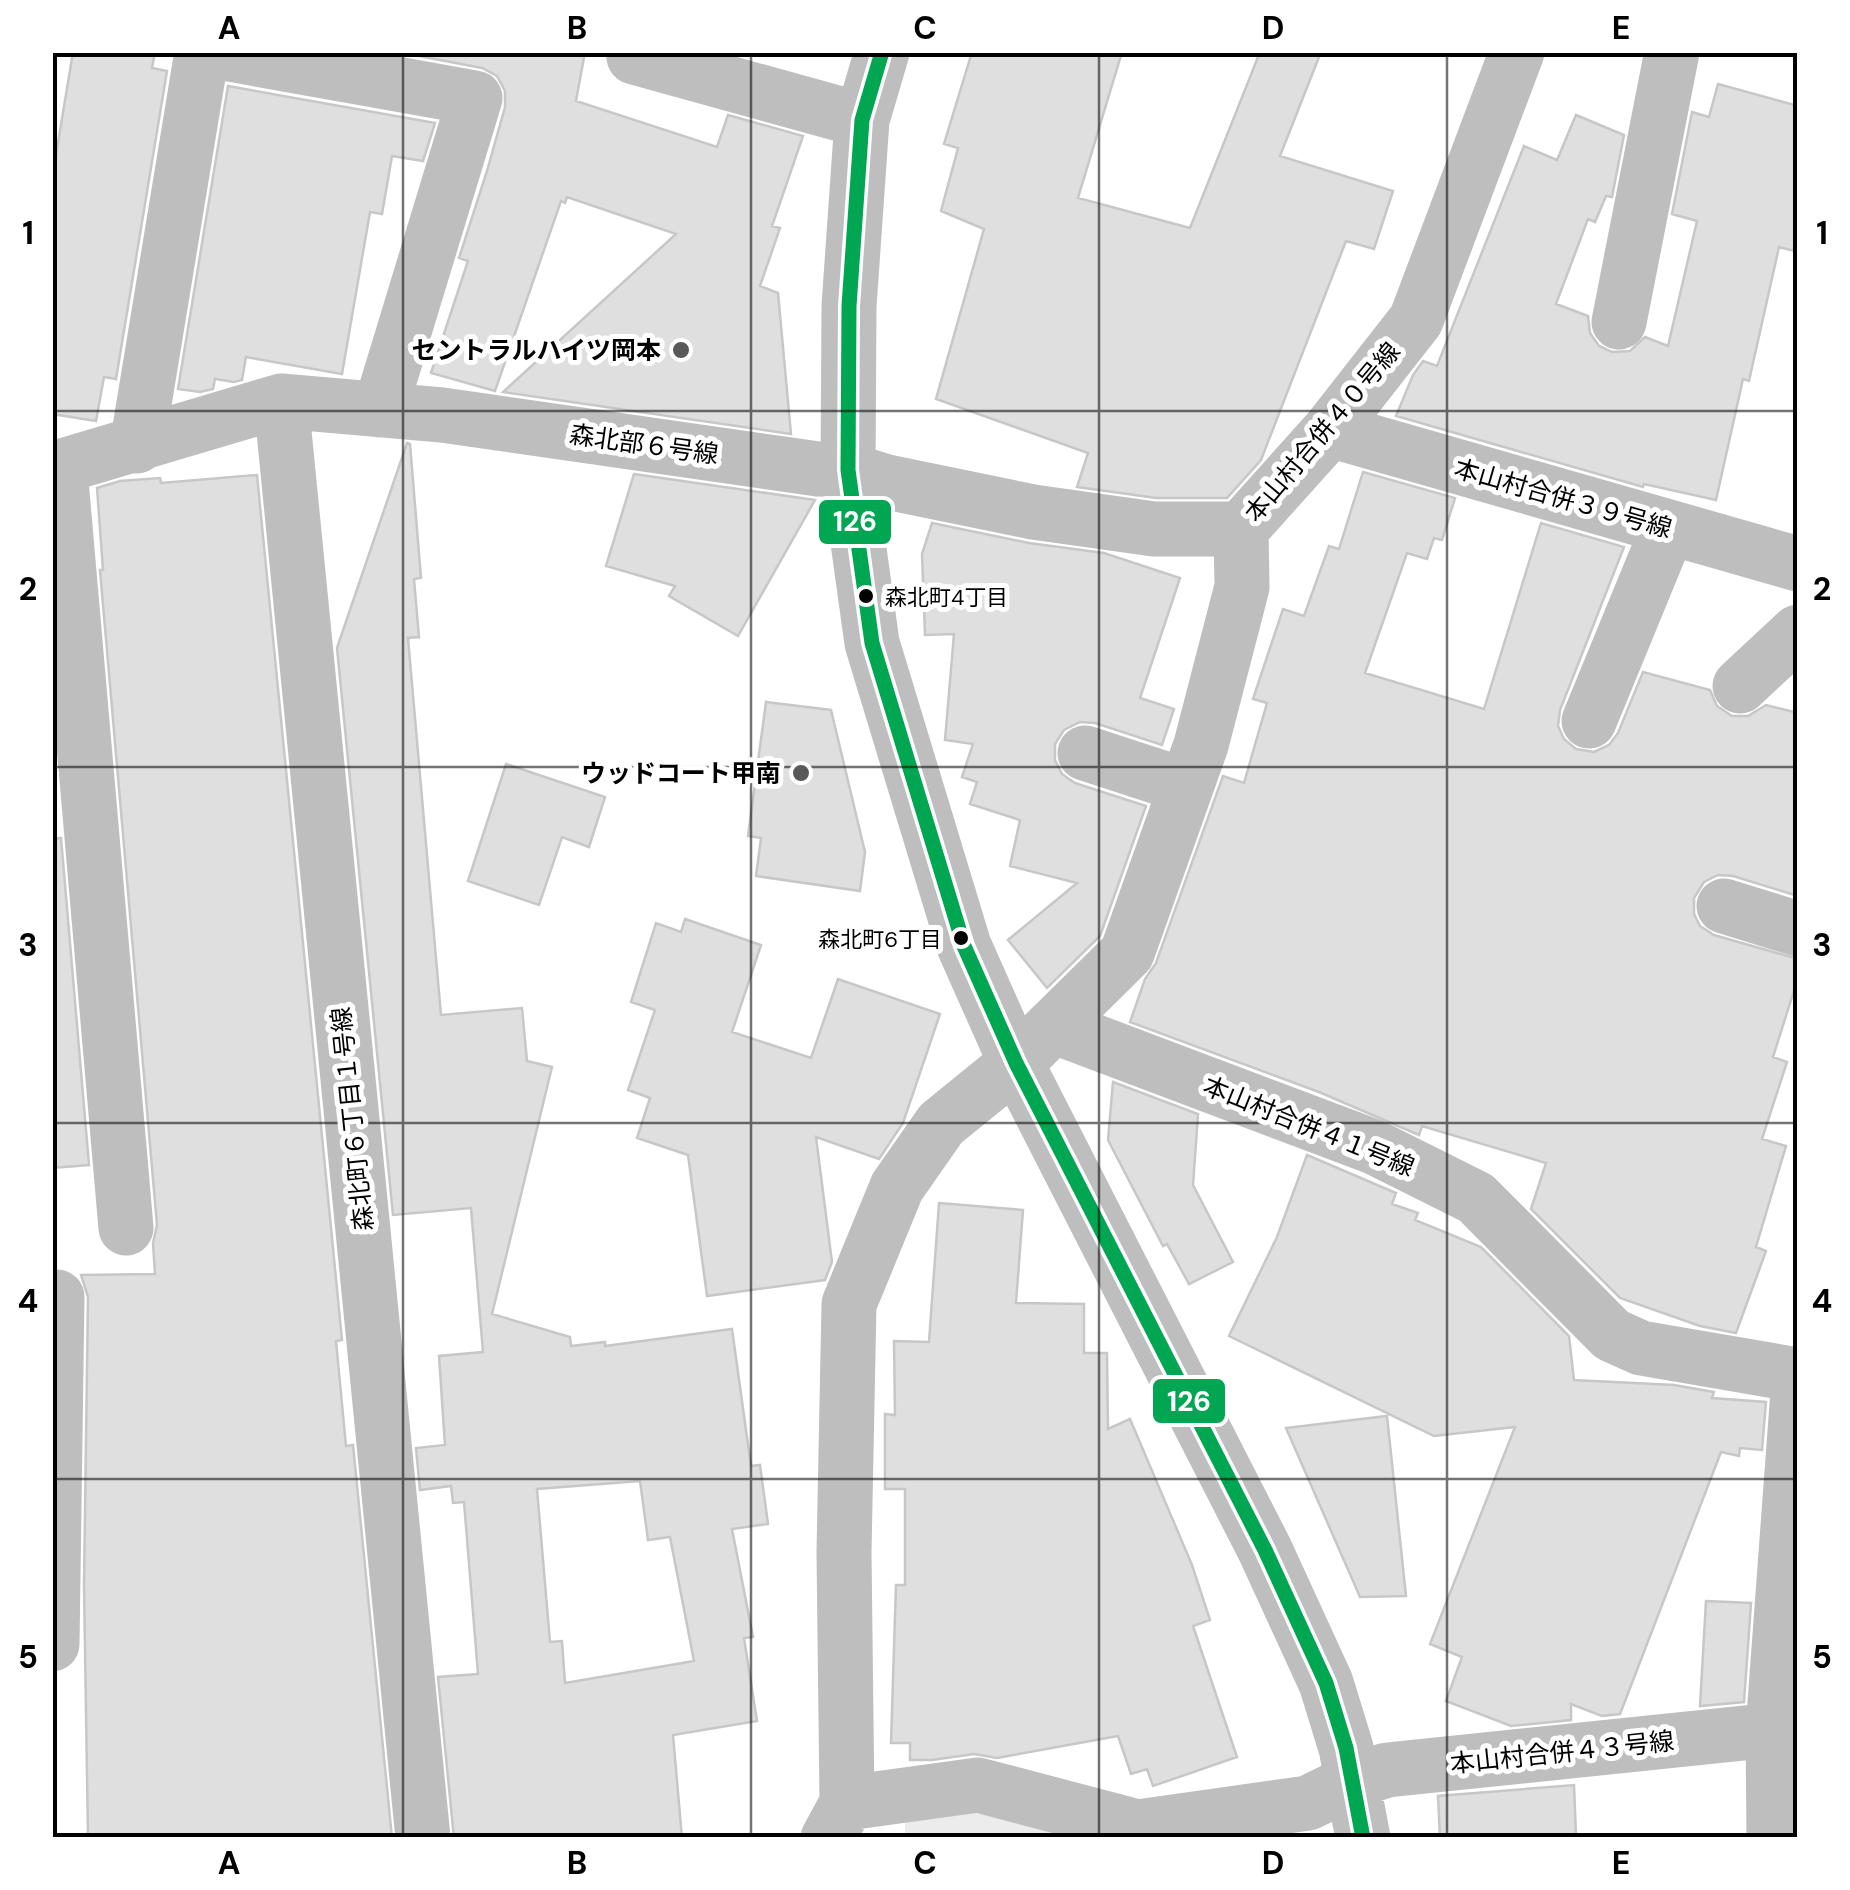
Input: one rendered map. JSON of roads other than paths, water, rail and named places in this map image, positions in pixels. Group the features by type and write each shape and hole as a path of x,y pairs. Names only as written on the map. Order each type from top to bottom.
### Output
{"street":[{"path":"137,446 202,52"},
{"path":"218,52 475,98 380,410"},
{"path":"882,52 862,120 850,306 848,470 872,642 964,946 1034,1045 1326,1684 1341,1798 1363,1838"},
{"name":"本山村合併４０号線","path":"838,1820 850,1304 897,1187 941,1124 1034,1045 1127,954 1200,746 1242,587 1241,529 1330,430 1416,320 1518,52"},
{"path":"1619,322 1672,52"},
{"path":"634,57 862,120"},
{"name":"森北部６号線","path":"56,469 280,401 380,410 848,470 887,482 1033,512 1154,529 1241,529"},
{"name":"森北町６丁目１号線","path":"280,401 423,1838"},
{"name":"本山村合併３９号線","path":"1330,430 1668,530 1798,564"},
{"path":"56,469 126,1228"},
{"path":"1589,721 1668,530"},
{"path":"1740,686 1798,632"},
{"path":"1085,754 1186,786"},
{"path":"1724,906 1798,929"},
{"name":"本山村合併４１号線","path":"1034,1045 1374,1147 1476,1198 1612,1336 1641,1348 1798,1374"},
{"path":"52,1644 57,1297"},
{"path":"1774,1838 1773,1730 1798,1390"},
{"name":"本山村合併４３号線","path":"838,1820 978,1785 1138,1827 1773,1730"},
{"path":"1341,1798 1402,1838"}],"place":[{"name":"セントラルハイツ岡本","path":"681,350"},
{"name":"森北町4丁目","path":"866,596"},
{"name":"ウッドコート甲南","path":"801,773"},
{"name":"森北町6丁目","path":"961,938"}]}
